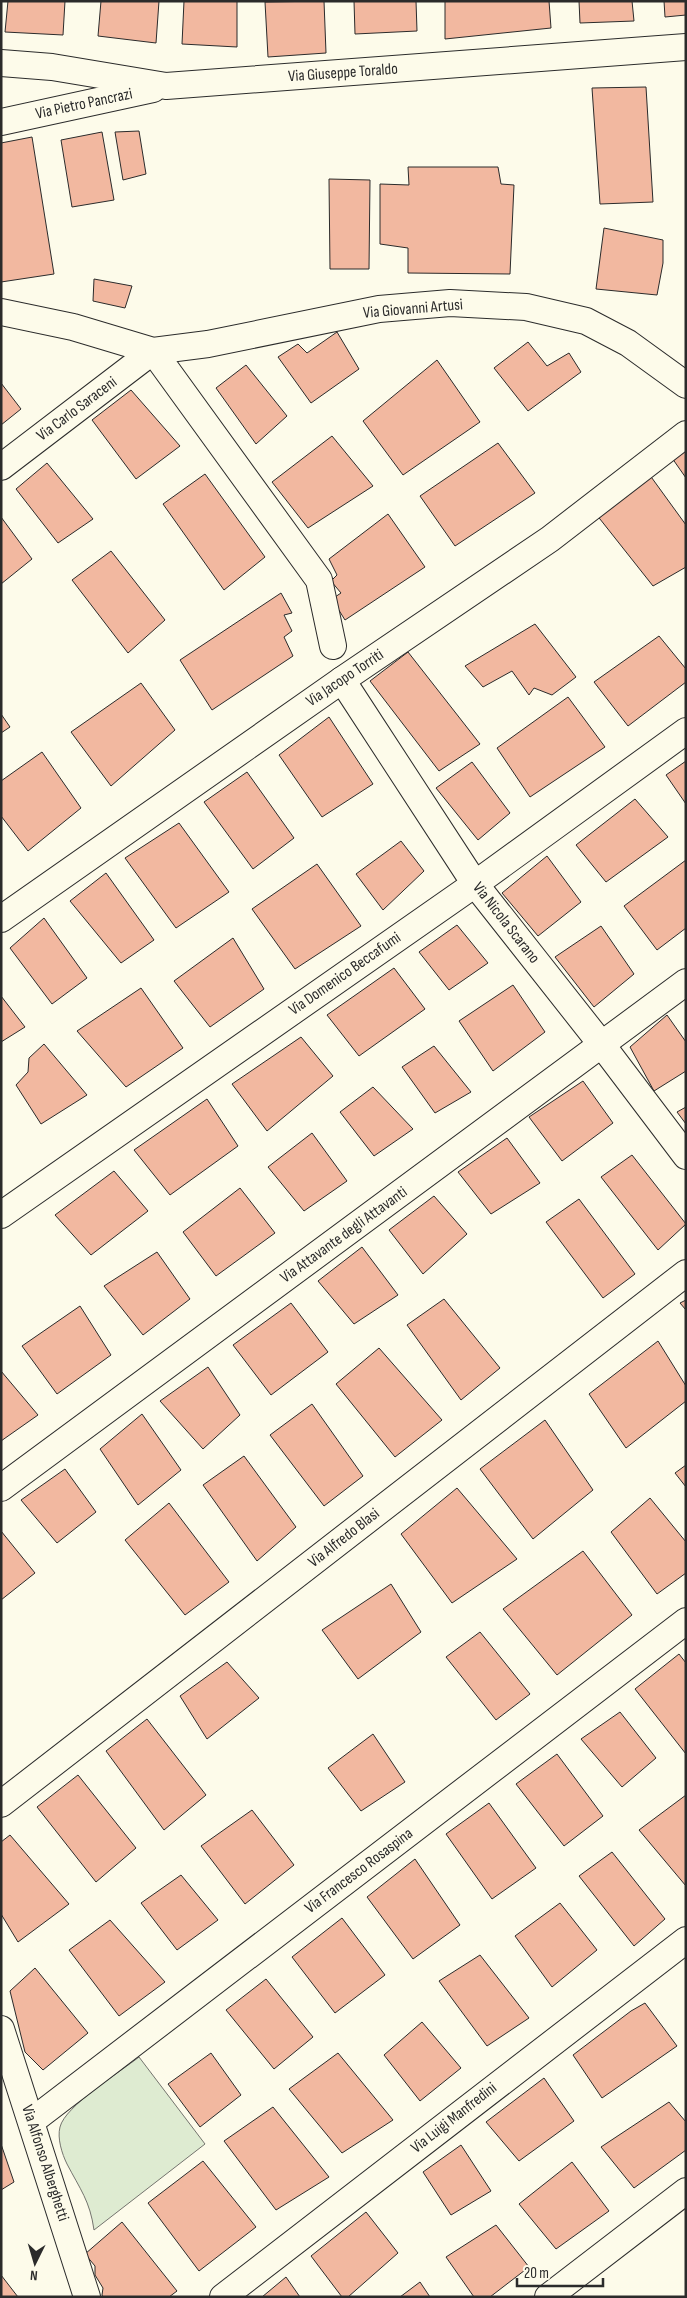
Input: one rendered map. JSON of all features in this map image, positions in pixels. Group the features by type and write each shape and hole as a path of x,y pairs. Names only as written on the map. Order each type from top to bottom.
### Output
{"street":[{"name":"Via Giuseppe Toraldo","path":"1,62 52,66 166,86 686,47"},
{"name":"Via Pietro Pancrazi","path":"1,122 166,86"},
{"name":"Via Giovanni Artusi","path":"1,312 73,327 153,351 208,344 379,309 450,303 526,307 586,321 628,343 686,385"},
{"name":"Via Carlo Saraceni","path":"1,467 153,351"},
{"path":"153,351 319,580 333,646"},
{"name":"Via Jacopo Torriti","path":"1,919 342,680 550,539 686,434"},
{"name":"Via Nicola Scarano","path":"342,680 475,884 602,1045 686,1156"},
{"name":"Via Domenico Beccafumi","path":"1,1215 475,884 686,731"},
{"name":"Via Attavante degli Attavanti","path":"1,1488 686,982"},
{"name":"Via Alfredo Blasi","path":"1,1804 686,1273"},
{"name":"Via Francesco Rosaspina","path":"32,2121 686,1621"},
{"name":"Via Luigi Manfredini","path":"223,2297 686,1940"},
{"name":"Via Alfonso Alberghetti","path":"1,2029 7,2067 32,2121 87,2297"},
{"path":"548,2297 686,2191"}],"green space":[{"path":"139,2057 205,2144 94,2230 87,2203 62,2151 59,2136 60,2127 72,2109 82,2100"}],"building":[{"path":"8,1 65,1 63,35 5,32"},
{"path":"101,1 159,1 156,43 98,36"},
{"path":"184,1 237,1 237,47 182,44"},
{"path":"324,1 326,53 268,57 265,2"},
{"path":"354,1 416,1 417,31 355,34"},
{"path":"445,1 549,1 551,28 445,39"},
{"path":"579,1 632,1 634,21 580,23"},
{"path":"664,1 686,1 686,15 665,17"},
{"path":"646,87 653,202 600,204 592,88"},
{"path":"139,131 146,174 123,180 115,132"},
{"path":"102,132 114,200 72,207 61,140"},
{"path":"32,137 54,274 1,282 1,143"},
{"path":"408,167 498,167 501,184 514,185 510,274 408,273 408,248 380,244 380,184 409,185"},
{"path":"329,179 370,180 369,269 330,269"},
{"path":"604,228 663,240 663,263 657,295 596,289"},
{"path":"94,279 132,286 125,308 93,301"},
{"path":"337,332 359,369 311,403 278,357 298,344 307,353"},
{"path":"528,342 547,366 569,353 581,372 528,411 494,368"},
{"path":"437,360 480,422 403,475 363,421"},
{"path":"246,365 287,416 256,444 216,388"},
{"path":"1,383 21,409 1,425"},
{"path":"131,390 180,446 136,479 92,420"},
{"path":"332,436 373,486 308,528 272,482"},
{"path":"498,443 535,493 455,546 420,496"},
{"path":"686,447 686,478 672,458"},
{"path":"47,463 93,519 58,543 16,489"},
{"path":"205,474 265,557 224,590 163,504"},
{"path":"649,474 686,525 686,567 653,586 596,514"},
{"path":"388,514 425,567 345,620 332,599 341,593 331,581 337,575 329,559"},
{"path":"1,517 32,559 1,584"},
{"path":"111,551 165,620 128,653 72,580"},
{"path":"281,593 292,613 284,615 292,631 284,637 293,656 212,710 180,660"},
{"path":"535,624 576,677 552,695 534,688 529,695 512,671 483,687 465,666"},
{"path":"659,636 686,669 686,682 628,726 594,682"},
{"path":"408,652 480,744 439,771 370,681"},
{"path":"141,683 175,730 111,786 71,732"},
{"path":"568,697 605,747 530,797 497,748"},
{"path":"1,714 10,727 1,733"},
{"path":"329,717 373,784 322,817 279,755"},
{"path":"42,752 81,808 28,851 1,816 1,781"},
{"path":"686,761 686,804 666,775"},
{"path":"472,762 510,813 478,840 436,788"},
{"path":"247,772 294,838 253,869 204,802"},
{"path":"635,799 668,837 606,882 576,845"},
{"path":"179,823 229,892 176,928 125,858"},
{"path":"401,841 424,871 383,910 356,874"},
{"path":"547,856 581,902 538,936 502,893"},
{"path":"686,860 686,928 657,950 624,906"},
{"path":"317,864 361,926 295,969 252,909"},
{"path":"106,873 154,940 121,963 70,901"},
{"path":"44,918 87,978 52,1004 10,948"},
{"path":"457,925 488,963 449,990 419,952"},
{"path":"601,926 634,974 594,1007 555,957"},
{"path":"233,938 264,989 210,1027 174,981"},
{"path":"394,968 425,1009 359,1056 327,1015"},
{"path":"513,985 545,1032 493,1071 459,1021"},
{"path":"141,988 183,1048 126,1087 77,1031"},
{"path":"1,996 25,1027 1,1042"},
{"path":"667,1015 686,1042 686,1071 654,1091 630,1047"},
{"path":"301,1037 333,1076 267,1131 232,1084"},
{"path":"44,1044 87,1095 41,1124 16,1085 28,1072 29,1058"},
{"path":"434,1046 471,1092 435,1113 402,1067"},
{"path":"583,1081 613,1123 562,1161 529,1117"},
{"path":"373,1087 413,1129 374,1156 340,1112"},
{"path":"207,1099 238,1146 170,1195 134,1150"},
{"path":"686,1107 686,1124 677,1112"},
{"path":"312,1133 347,1181 304,1211 268,1167"},
{"path":"507,1138 540,1183 491,1214 458,1172"},
{"path":"632,1155 686,1224 658,1250 601,1177"},
{"path":"114,1171 148,1211 91,1255 55,1215"},
{"path":"240,1188 275,1233 216,1276 183,1232"},
{"path":"434,1196 467,1234 423,1274 389,1230"},
{"path":"579,1199 635,1274 603,1298 546,1222"},
{"path":"362,1247 398,1295 354,1324 318,1281"},
{"path":"157,1252 190,1299 143,1335 104,1286"},
{"path":"444,1299 500,1368 461,1400 407,1325"},
{"path":"686,1300 686,1310 680,1303"},
{"path":"291,1303 328,1352 271,1395 233,1345"},
{"path":"80,1306 111,1355 57,1394 22,1346"},
{"path":"658,1341 686,1386 686,1401 626,1448 589,1394"},
{"path":"379,1348 442,1420 395,1457 336,1384"},
{"path":"208,1367 240,1415 203,1449 160,1401"},
{"path":"1,1371 38,1415 1,1441"},
{"path":"312,1404 363,1476 324,1506 270,1435"},
{"path":"142,1414 181,1470 138,1505 100,1449"},
{"path":"545,1420 593,1490 533,1539 480,1469"},
{"path":"244,1456 296,1527 257,1561 203,1485"},
{"path":"686,1465 686,1487 675,1473"},
{"path":"65,1469 96,1512 57,1543 21,1500"},
{"path":"457,1488 517,1559 452,1603 401,1534"},
{"path":"650,1498 686,1542 686,1573 657,1594 611,1532"},
{"path":"169,1503 229,1582 185,1615 125,1540"},
{"path":"1,1531 35,1573 1,1600"},
{"path":"583,1551 632,1615 557,1675 503,1609"},
{"path":"391,1584 421,1632 358,1679 322,1630"},
{"path":"480,1632 530,1694 496,1720 446,1657"},
{"path":"679,1654 686,1663 686,1754 635,1689"},
{"path":"227,1662 259,1698 207,1739 180,1696"},
{"path":"620,1712 656,1758 622,1787 581,1739"},
{"path":"147,1719 206,1795 164,1830 106,1751"},
{"path":"373,1734 405,1782 361,1811 328,1768"},
{"path":"557,1754 603,1816 564,1846 516,1784"},
{"path":"78,1775 136,1848 96,1882 37,1807"},
{"path":"686,1795 686,1886 639,1830"},
{"path":"489,1803 536,1868 492,1899 446,1834"},
{"path":"252,1810 294,1865 245,1904 201,1846"},
{"path":"10,1835 69,1904 18,1942 1,1914 1,1842"},
{"path":"612,1852 665,1919 634,1946 579,1876"},
{"path":"415,1859 460,1925 413,1959 367,1897"},
{"path":"181,1875 218,1920 177,1950 141,1903"},
{"path":"560,1903 597,1950 552,1987 515,1936"},
{"path":"342,1918 385,1975 335,2013 292,1957"},
{"path":"110,1920 165,1982 119,2016 69,1950"},
{"path":"480,1955 529,2018 487,2046 439,1981"},
{"path":"35,1968 88,2033 43,2070 25,2052 10,1991"},
{"path":"266,1979 313,2037 274,2069 226,2010"},
{"path":"645,2003 677,2046 602,2098 573,2055 631,2011"},
{"path":"422,2022 461,2068 420,2101 384,2055"},
{"path":"211,2053 241,2095 200,2127 168,2084"},
{"path":"338,2053 393,2120 342,2153 289,2089"},
{"path":"544,2078 574,2121 519,2161 486,2122"},
{"path":"669,2102 686,2122 686,2150 634,2188 601,2147"},
{"path":"273,2107 329,2177 276,2210 224,2141"},
{"path":"1,2144 14,2182 1,2190"},
{"path":"461,2145 491,2191 451,2215 423,2172"},
{"path":"203,2161 256,2227 199,2271 148,2203"},
{"path":"572,2162 609,2211 556,2249 519,2204"},
{"path":"366,2212 398,2253 348,2297 342,2297 311,2256"},
{"path":"122,2222 177,2291 169,2297 103,2297 103,2288 95,2275 95,2266 85,2254"},
{"path":"496,2225 529,2267 490,2297 474,2297 446,2257"},
{"path":"1,2275 18,2297 1,2297"},
{"path":"286,2277 300,2297 262,2297"},
{"path":"420,2282 430,2297 400,2297"}]}
